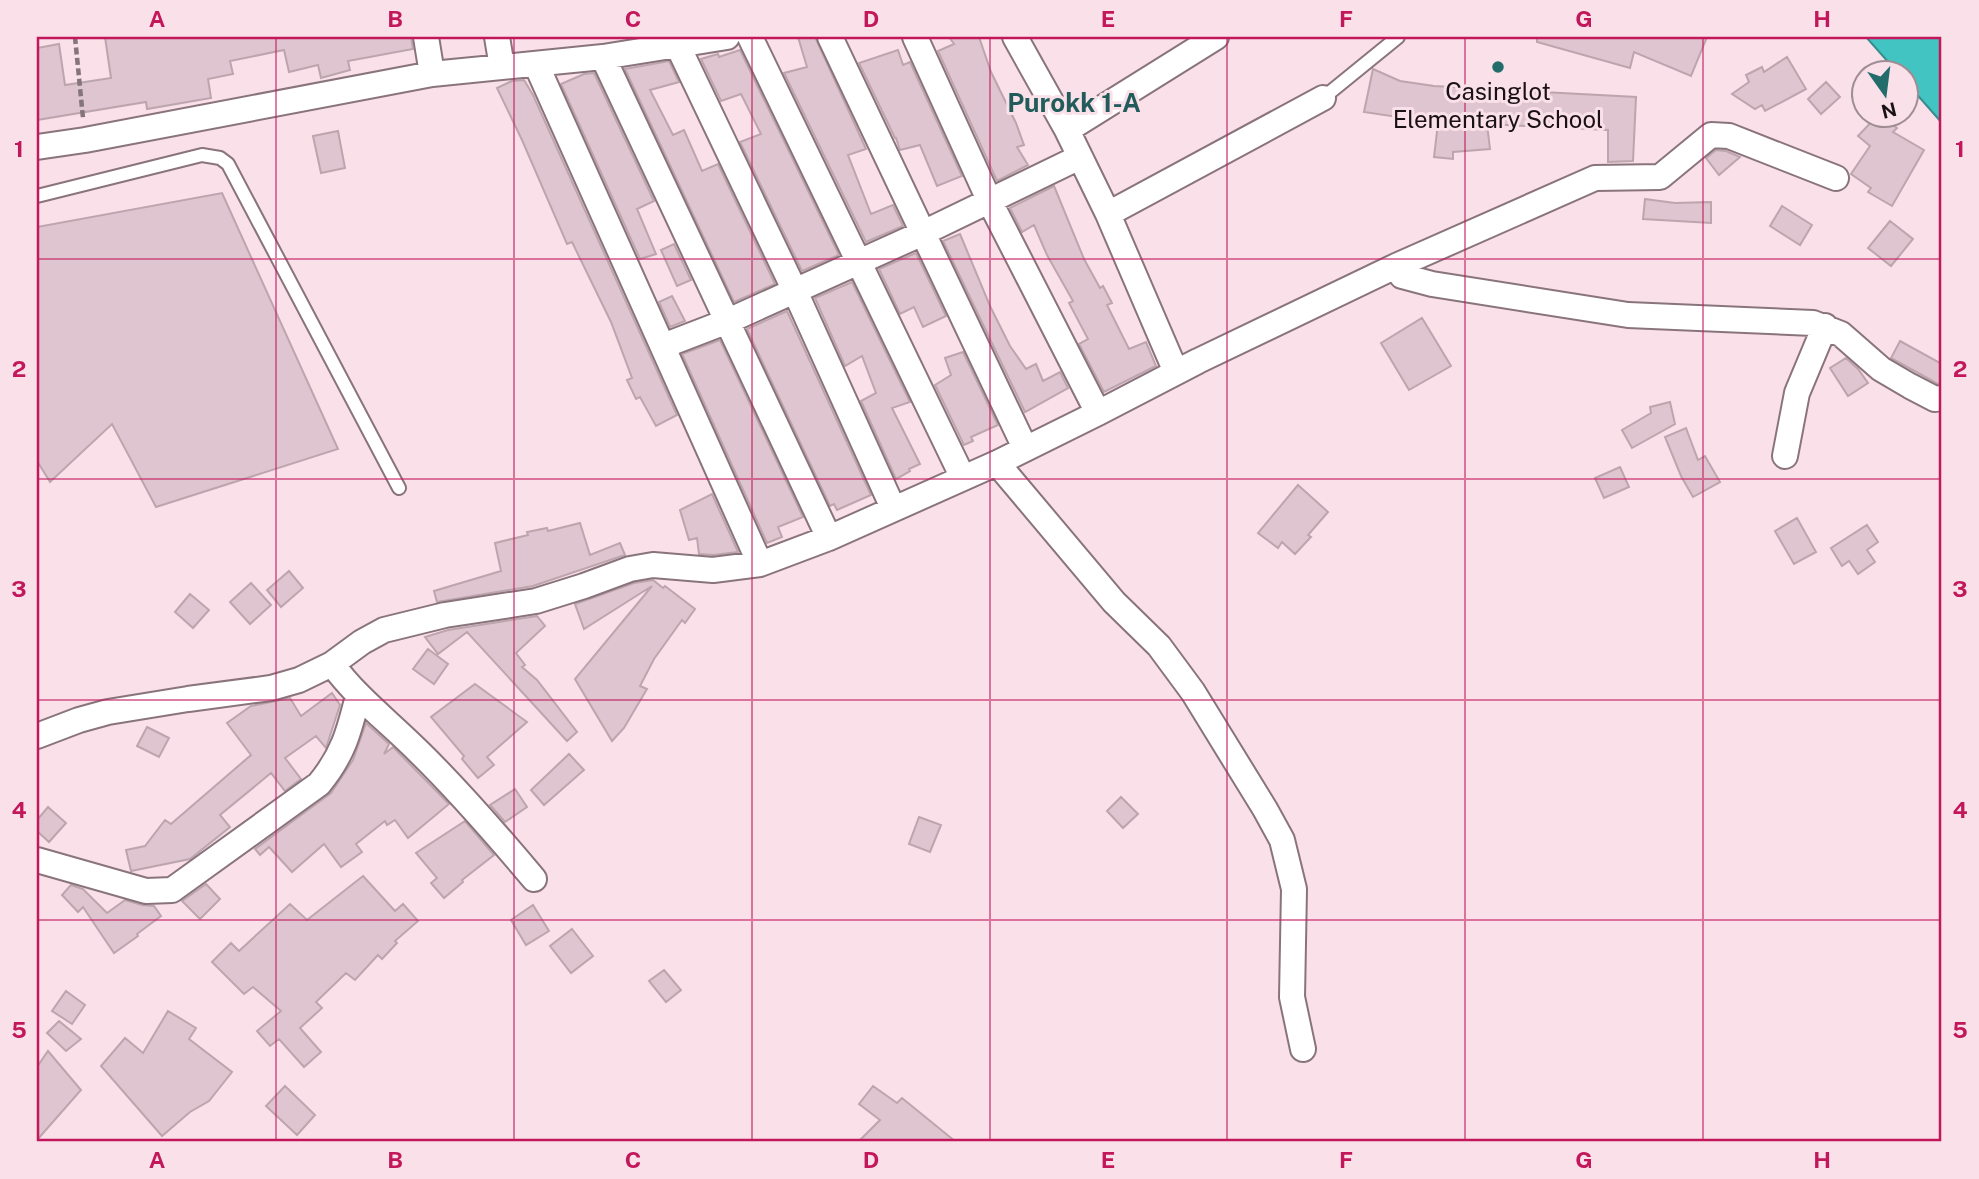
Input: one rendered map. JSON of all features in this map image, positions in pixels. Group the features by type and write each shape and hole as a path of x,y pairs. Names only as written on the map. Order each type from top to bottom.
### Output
{"street":[{"path":"426,37 432,74"},
{"path":"498,37 502,66"},
{"path":"37,147 432,74 536,64 577,48 604,58 677,41 727,37"},
{"path":"750,37 963,478"},
{"path":"830,37 1025,447"},
{"path":"915,37 989,200 1098,413"},
{"path":"1015,37 1067,130 1108,214 1176,372"},
{"path":"1067,130 1216,37"},
{"path":"677,41 893,508"},
{"path":"604,58 829,538"},
{"path":"536,64 760,564"},
{"path":"1108,214 1324,98"},
{"path":"37,736 79,720 129,708 271,688 299,680 332,664 384,630 445,615 536,601 630,569 653,565 713,570 760,564 829,538 997,463 1176,372 1396,266 1595,178 1660,177 1711,135 1729,136 1836,177"},
{"path":"663,346 728,321 923,233 1080,157"},
{"path":"1396,266 1402,276 1432,284 1628,315 1813,323 1840,334 1881,369 1935,399 1942,398"},
{"path":"1786,457 1797,393 1825,326"},
{"path":"997,463 1114,602 1159,646 1193,692 1282,840 1294,889 1292,997 1303,1049"},
{"path":"332,664 358,696 418,751 496,834 534,879"},
{"path":"37,860 146,891 172,890 319,783 342,751 358,696"}],"lane":[{"path":"1324,98 1398,37"},
{"path":"37,196 202,155 220,158 228,164 399,488"}],"path":[{"path":"75,37 85,140"}],"water":[{"path":"1866,37 1942,37 1942,123 1920,98 1920,60 1886,60"}],"building":[{"path":"105,37 411,37 413,49 348,61 350,70 321,78 318,65 289,72 284,50 230,61 233,74 208,79 211,98 147,109 146,102 37,120 37,48 59,44 65,85 111,78"},
{"path":"798,37 815,37 866,149 848,155 871,214 893,205 903,226 866,242 784,73 807,67"},
{"path":"949,37 979,37 991,72 1024,145 1017,147 1028,165 997,181 938,51 954,44"},
{"path":"1537,37 1707,37 1691,76 1634,52 1630,68 1537,42"},
{"path":"740,50 839,255 802,271 740,142 761,134 741,94 721,101 701,59"},
{"path":"898,50 903,65 910,62 962,176 937,186 920,145 900,150 859,63"},
{"path":"1787,57 1806,89 1765,111 1762,105 1755,109 1732,94 1749,82 1746,75 1762,67 1764,72"},
{"path":"669,61 679,82 650,90 673,135 684,130 702,171 718,164 775,284 734,302 625,69"},
{"path":"1373,69 1400,81 1434,86 1636,97 1633,161 1608,162 1608,130 1487,124 1490,149 1453,152 1453,159 1434,157 1438,123 1364,112"},
{"path":"594,73 654,201 637,209 656,254 640,259 561,84 584,74"},
{"path":"524,80 677,415 656,426 640,397 636,399 627,380 632,378 611,322 572,242 567,244 497,88 512,81"},
{"path":"1826,82 1840,97 1821,114 1808,99"},
{"path":"1864,130 1895,130 1893,132 1924,150 1892,206 1868,192 1871,188 1851,174 1870,146 1858,136"},
{"path":"338,131 345,168 321,173 313,136"},
{"path":"1716,150 1740,157 1719,175 1706,158"},
{"path":"1054,186 1084,259 1112,303 1107,305 1129,349 1146,342 1156,366 1104,392 1079,344 1088,339 1069,303 1073,301 1047,255 1034,225 1022,232 1010,208"},
{"path":"222,193 338,449 156,507 112,424 50,482 37,461 37,227"},
{"path":"1645,199 1675,203 1711,202 1711,223 1643,219"},
{"path":"1782,206 1812,225 1800,245 1770,226"},
{"path":"1890,221 1913,239 1891,266 1868,248"},
{"path":"960,234 990,306 1010,346 1026,369 1036,364 1043,381 1060,372 1068,388 1025,412 943,241"},
{"path":"674,244 691,280 677,286 661,250"},
{"path":"916,253 946,316 923,327 914,307 900,314 879,269"},
{"path":"852,282 910,402 892,408 920,464 896,479 861,401 876,393 862,356 845,366 815,298"},
{"path":"672,296 685,321 670,327 659,302"},
{"path":"787,311 871,495 837,510 834,504 830,506 747,329"},
{"path":"1422,318 1451,366 1409,390 1381,343"},
{"path":"720,340 803,517 778,527 782,537 767,543 682,354"},
{"path":"1900,341 1942,364 1942,383 1938,384 1891,358"},
{"path":"963,352 998,425 971,437 973,441 964,445 935,385 951,375 945,358"},
{"path":"1846,358 1868,383 1848,396 1830,368"},
{"path":"1670,402 1675,424 1632,448 1622,430 1651,413 1650,407"},
{"path":"1686,428 1698,460 1705,456 1720,482 1693,497 1665,437"},
{"path":"1620,467 1629,487 1604,498 1595,478"},
{"path":"1298,485 1328,512 1295,554 1282,542 1278,548 1258,533"},
{"path":"712,494 738,552 699,554 697,538 689,540 680,510"},
{"path":"1797,518 1816,552 1794,564 1775,531"},
{"path":"580,523 590,555 620,543 625,555 533,586 437,602 434,591 501,571 495,543 528,535 527,532 547,528 548,531"},
{"path":"1867,525 1878,542 1867,550 1875,562 1858,574 1849,561 1842,566 1831,548"},
{"path":"289,571 303,588 281,607 267,590"},
{"path":"653,580 695,609 685,623 682,620 654,659 640,686 647,689 624,728 612,741 575,679 652,586 584,629 575,604 634,583"},
{"path":"251,583 271,605 250,624 230,602"},
{"path":"190,594 209,610 193,628 175,612"},
{"path":"537,616 545,626 516,653 525,665 522,667 537,680 577,732 567,741 467,632 438,654 425,637 448,630"},
{"path":"428,649 448,664 434,684 413,669"},
{"path":"475,684 527,722 487,757 494,765 478,778 462,759 464,756 431,717"},
{"path":"332,693 340,705 326,748 316,736 285,758 301,779 285,791 271,773 220,815 230,827 190,859 131,871 126,850 145,846 165,820 171,824 251,755 227,723 251,706 290,698 301,716"},
{"path":"366,723 389,744 384,754 393,747 449,804 408,838 395,820 387,825 385,821 356,844 362,852 341,867 324,844 292,872 269,847 260,855 255,849 331,793 353,760"},
{"path":"147,727 169,738 159,757 137,746"},
{"path":"569,754 584,770 544,805 531,790"},
{"path":"515,789 527,807 505,822 490,805"},
{"path":"1121,797 1138,814 1123,828 1107,811"},
{"path":"48,807 66,823 49,842 37,831 37,820"},
{"path":"919,817 941,825 930,852 909,844"},
{"path":"465,821 494,855 444,898 431,883 437,878 416,853"},
{"path":"363,876 395,911 403,904 418,921 395,941 397,943 382,959 378,955 355,980 346,973 316,1002 322,1008 300,1028 321,1052 304,1067 279,1039 270,1046 257,1031 281,1011 253,987 244,994 212,962 231,943 239,951 290,904 307,920"},
{"path":"206,884 220,899 200,919 182,901"},
{"path":"71,885 83,889 107,913 125,900 154,906 161,916 114,953 83,907 78,912 62,895"},
{"path":"533,905 549,931 526,945 511,920"},
{"path":"572,929 593,956 571,973 550,946"},
{"path":"664,970 681,990 666,1002 649,981"},
{"path":"66,991 85,1005 72,1024 52,1011"},
{"path":"168,1011 196,1028 189,1039 232,1072 209,1101 190,1112 162,1136 101,1066 125,1038 143,1053"},
{"path":"59,1021 81,1039 66,1051 47,1033"},
{"path":"48,1051 81,1090 37,1140 37,1067"},
{"path":"285,1086 315,1115 297,1135 266,1106"},
{"path":"873,1086 897,1103 902,1098 956,1142 858,1142 880,1120 859,1104"}],"place":[{"name":"Casinglot Elementary School","path":"1498,67"}],"district":[{"name":"Purokk 1-A","path":"1074,103"}]}
